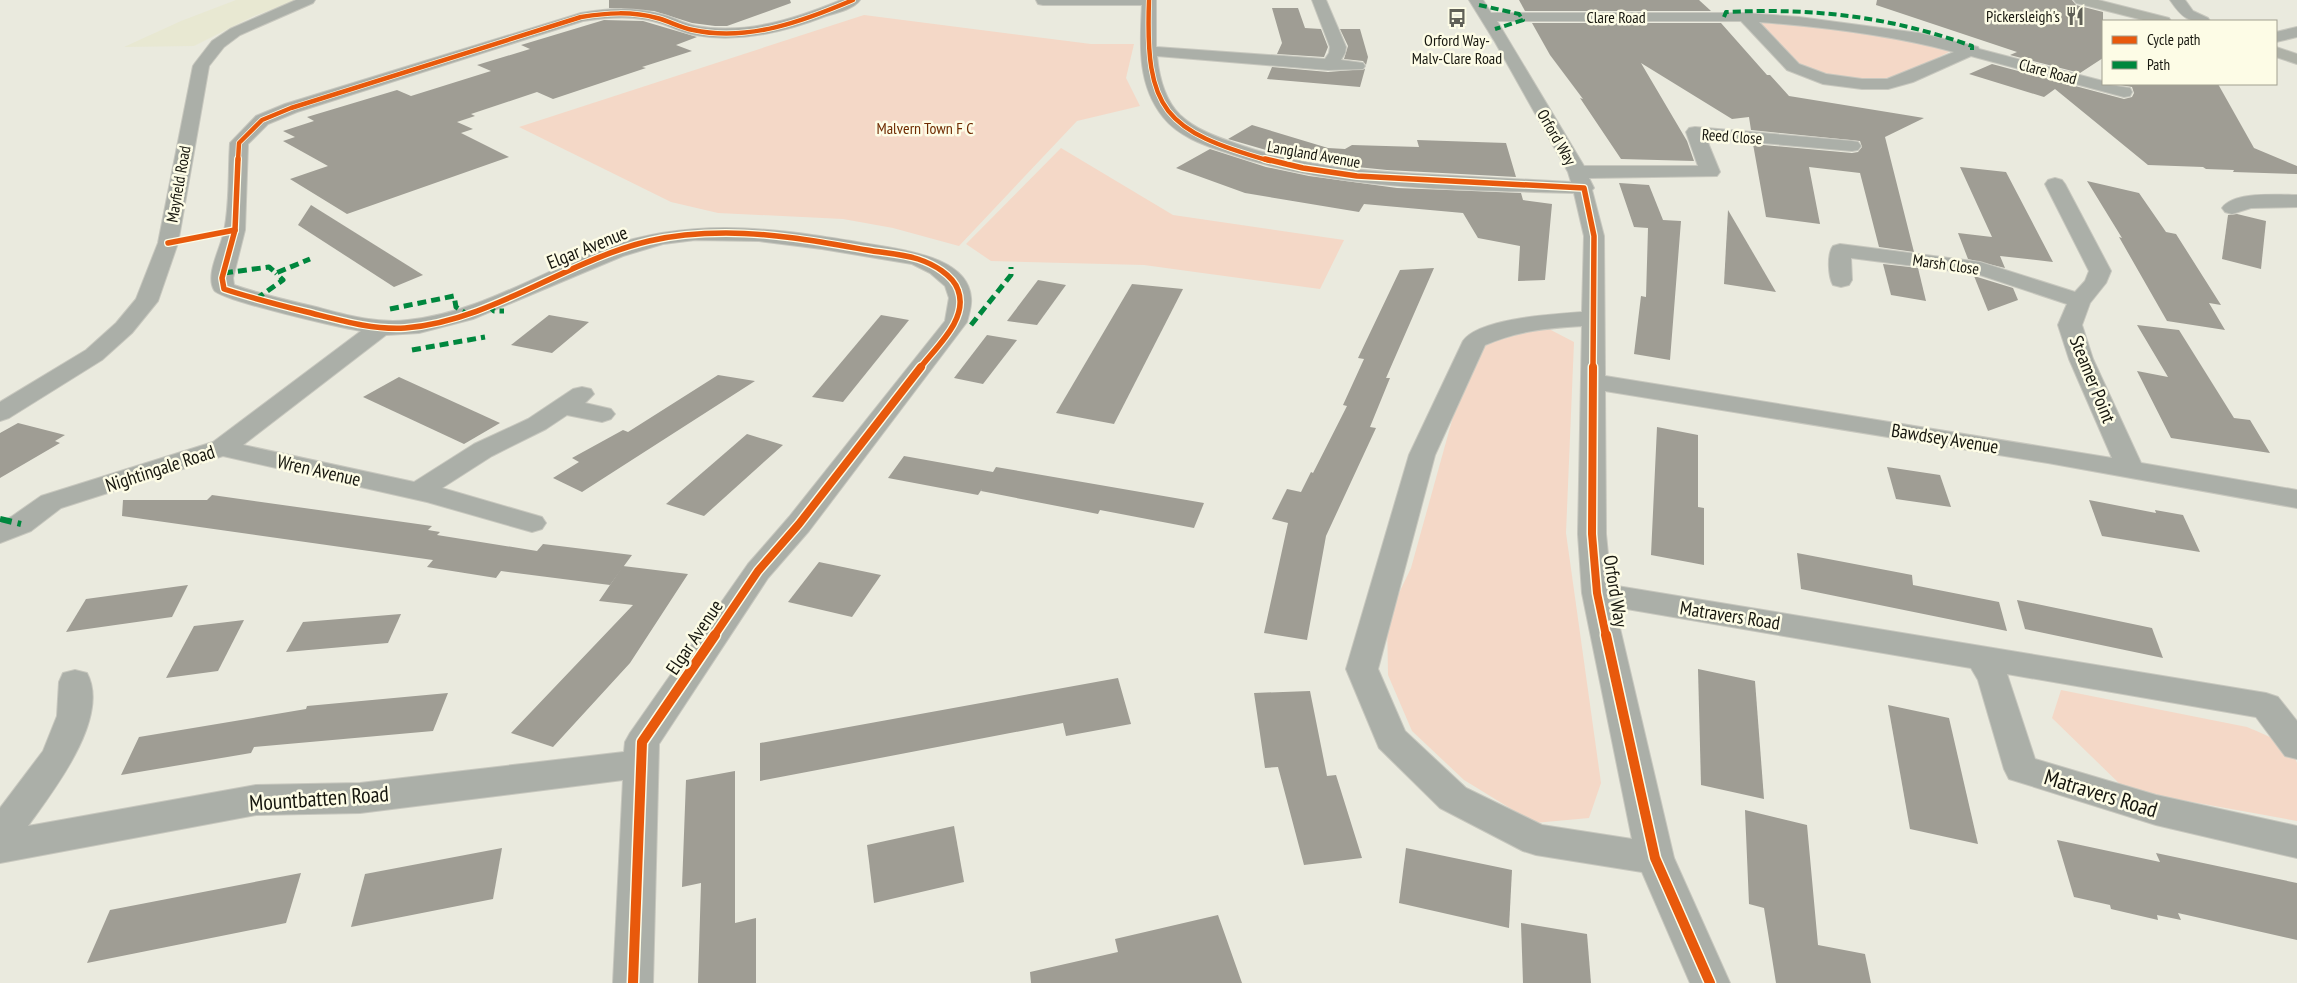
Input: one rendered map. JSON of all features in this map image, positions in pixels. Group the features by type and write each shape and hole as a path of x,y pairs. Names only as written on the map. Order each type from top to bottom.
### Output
{"main road":[{"path":"2081,0 2160,20"},
{"path":"2277,52 2297,59"}],"street":[{"name":"Mayfield Road","path":"0,413 94,355 124,328 147,300 168,243 202,66 218,44 235,32 308,0"},
{"name":"Elgar Avenue","path":"633,983 642,742 758,571 799,524 956,322 960,295 952,280 938,268 917,259 756,233 711,233 664,238 627,246 458,318 417,327 380,328 358,325 250,298 224,289 222,278 235,230 239,143 262,120 291,108 613,5 695,31 725,34 760,31 791,24 852,0"},
{"name":"Langland Avenue","path":"1043,1 1149,0 1147,51 1152,83 1168,112 1181,126 1206,139 1274,163 1332,174 1383,179 1581,180"},
{"path":"1319,0 1321,10 1329,21 1330,32 1338,41 1339,48 1335,57 1328,65"},
{"name":"Orford Way","path":"1476,0 1503,42 1581,180 1594,236 1592,534 1597,593 1655,858 1710,983"},
{"path":"2177,0 2188,14 2201,20"},
{"name":"Clare Road","path":"1486,17 1745,17 1799,21 1919,38 1972,50 2124,92"},
{"path":"1745,17 1793,67 1823,79 1862,84 1888,84 1907,78 1972,50"},
{"path":"2277,36 2297,32"},
{"path":"1147,51 1357,66"},
{"name":"Reed Close","path":"1581,180 1710,172 1695,132 1852,146"},
{"name":"Steamer Point","path":"2055,184 2100,271 2095,283 2079,300 2070,325 2081,359 2131,471"},
{"path":"2232,208 2248,202 2297,201"},
{"name":"Marsh Close","path":"1841,280 1840,250 1980,268 2079,300"},
{"path":"1592,318 1530,323 1497,331 1475,341 1422,455 1362,669 1391,739 1453,798 1536,840 1655,858"},
{"name":"Nightingale Road","path":"0,534 21,524 51,502 222,448 380,328"},
{"name":"Bawdsey Avenue","path":"1592,381 2297,499"},
{"path":"417,492 483,450 537,424 572,401 602,414"},
{"name":"Wren Avenue","path":"222,448 417,492 532,523"},
{"name":"Matravers Road","path":"1597,593 2266,706 2297,746"},
{"name":"Matravers Road","path":"1981,657 1994,680 2021,769 2156,810 2297,842"},
{"path":"0,836 58,757 74,716 75,682"},
{"name":"Mountbatten Road","path":"0,847 256,800 360,798 641,764"}],"shaded area":[{"path":"236,0 297,0 254,16 194,46 124,47 181,21"}],"green space":[{"name":"Malvern Town F C","path":"864,15 1091,44 1134,44 1126,78 1140,106 1077,121 959,246 893,228 843,219 718,213 671,202 519,127"},
{"path":"1770,21 1813,25 1934,44 1951,51 1901,76 1863,81 1829,77 1804,69 1759,25 1760,22"},
{"path":"1061,148 1173,215 1344,240 1320,289 1144,265 991,261 966,244"},
{"path":"1549,329 1574,342 1566,533 1601,783 1589,818 1534,823 1464,780 1412,731 1388,675 1387,618 1411,568 1456,406 1483,344 1523,333"},
{"path":"2061,690 2247,727 2269,736 2289,750 2297,763 2297,821 2126,790 2052,718"}],"building":[{"path":"609,0 790,0 791,3 727,26 715,26 692,23 654,11 609,8"},
{"path":"1519,0 1699,0 1711,11 1525,11"},
{"path":"1877,0 2072,0 2076,5 2103,12 2102,59 2080,73 2010,55 2017,52 1876,5"},
{"path":"1272,8 1298,8 1305,28 1321,29 1328,47 1324,57 1277,54 1282,43"},
{"path":"604,20 643,21 697,37 676,45 692,51 642,67 646,68 553,99 537,92 471,114 475,116 457,122 473,129 461,133 509,157 347,214 290,179 328,166 283,141 295,137 283,131 314,121 307,117 397,90 411,96 491,71 477,65 530,49 521,45"},
{"path":"1532,23 1721,23 1767,75 1770,75 1789,96 1924,118 1885,137 1914,252 1879,247 1860,173 1809,167 1820,224 1766,217 1753,144 1852,153 1858,152 1862,147 1860,141 1751,130 1749,117 1732,119 1641,63 1687,141 1694,161 1621,159 1580,98 1583,99 1550,55"},
{"path":"1340,29 1360,29 1368,57 1366,65 1363,61 1344,59 1348,46"},
{"path":"1992,64 2124,99 2132,97 2134,93 2132,87 2120,85 2219,85 2254,148 2297,166 2297,174 2233,172 2234,170 2206,169 2203,167 2148,165 2055,89 2044,97 1969,74"},
{"path":"1272,67 1328,72 1365,69 1360,87 1267,79"},
{"path":"1252,125 1328,148 1345,149 1352,145 1419,147 1417,140 1506,143 1516,177 1387,170 1337,165 1287,156 1228,139"},
{"path":"1210,149 1266,167 1309,176 1397,188 1521,193 1523,200 1552,204 1545,280 1518,281 1520,246 1478,238 1463,213 1364,204 1359,212 1245,193 1176,168"},
{"path":"1960,167 2006,172 2053,262 2000,256 2005,268 1968,259 1958,233 1992,237"},
{"path":"2087,181 2139,193 2166,232 2176,234 2221,305 2209,303 2225,330 2167,321 2119,237 2122,238"},
{"path":"1619,183 1649,185 1663,220 1681,221 1670,360 1634,354 1641,296 1646,297 1648,228 1634,227"},
{"path":"311,205 423,275 394,287 298,225"},
{"path":"1728,210 1776,292 1724,284"},
{"path":"2237,214 2266,221 2261,269 2222,259 2228,215"},
{"path":"1883,264 1918,268 1926,301 1891,295"},
{"path":"1434,268 1386,378 1390,378 1370,427 1376,428 1326,536 1307,640 1264,633 1288,523 1272,519 1287,489 1301,492 1311,472 1313,473 1347,406 1343,405 1364,359 1358,358 1400,270"},
{"path":"1974,276 2013,288 2018,300 1988,311"},
{"path":"1038,280 1066,285 1037,325 1007,321"},
{"path":"1132,284 1183,289 1114,424 1056,413"},
{"path":"549,315 589,322 552,353 511,345"},
{"path":"881,315 909,320 843,402 812,397"},
{"path":"2137,325 2179,330 2234,418 2250,420 2270,453 2171,438 2137,371 2168,377"},
{"path":"987,335 1017,340 983,384 954,378"},
{"path":"718,375 755,381 582,492 553,478 579,462 572,458 623,430 628,432"},
{"path":"399,377 500,423 464,444 363,397"},
{"path":"18,423 65,435 55,441 60,443 0,478 0,433"},
{"path":"1657,427 1698,435 1698,507 1704,508 1704,565 1651,555"},
{"path":"747,434 783,445 704,516 666,504"},
{"path":"904,456 993,472 996,467 1204,503 1194,528 1100,510 1098,514 981,491 982,489 978,495 888,478"},
{"path":"1887,467 1940,475 1951,507 1896,499"},
{"path":"212,495 432,526 428,530 440,532 437,535 537,551 543,544 632,555 610,585 501,571 496,578 427,567 433,560 122,516 123,500 207,500"},
{"path":"2089,500 2156,513 2155,510 2183,515 2200,552 2102,536"},
{"path":"1797,553 1912,575 1913,585 1999,602 2007,631 1801,589"},
{"path":"819,562 881,575 852,617 788,602"},
{"path":"623,566 688,574 630,663 553,747 511,733 633,605 599,601"},
{"path":"188,585 172,617 66,632 86,599"},
{"path":"2017,600 2152,628 2163,658 2025,629"},
{"path":"401,614 388,643 286,652 303,622"},
{"path":"244,620 218,671 166,678 194,626"},
{"path":"1698,669 1755,681 1764,799 1701,785"},
{"path":"1118,678 1131,724 1066,736 1063,723 760,781 760,743"},
{"path":"1310,691 1327,776 1336,775 1362,858 1304,865 1278,767 1265,768 1254,693"},
{"path":"448,693 433,731 254,747 251,753 121,775 139,737 306,709 307,706"},
{"path":"1888,705 1949,718 1978,844 1910,829"},
{"path":"735,771 735,923 756,918 756,983 698,983 701,883 682,887 686,780"},
{"path":"1745,810 1807,825 1818,945 1865,954 1871,983 1776,983 1764,908 1749,904"},
{"path":"954,826 964,882 874,903 867,845"},
{"path":"2057,840 2160,862 2156,853 2297,883 2297,940 2178,913 2181,920 2157,915 2158,920 2111,909 2110,905 2074,897"},
{"path":"502,848 493,899 351,927 365,874"},
{"path":"1406,848 1512,870 1509,928 1399,903"},
{"path":"301,873 286,923 87,963 110,910"},
{"path":"1218,915 1242,983 1031,983 1030,972 1118,952 1115,939"},
{"path":"1521,923 1587,934 1591,983 1523,983"}],"marked path":[{"path":"1479,5 1519,14 1523,20 1495,29"},
{"path":"1724,17 1726,12 1759,11 1821,12 1851,15 1910,26 1972,46 1972,50"},
{"path":"224,273 269,267 276,273 310,259"},
{"path":"971,325 1011,275 1011,267"},
{"path":"256,299 283,280 276,273"},
{"path":"390,309 454,296 456,307 467,314"},
{"path":"488,305 494,311 504,311"},
{"path":"412,350 485,337"},
{"path":"0,519 21,524"}],"cycle path":[{"path":"633,983 642,742 758,571 799,524 956,322 960,301 959,291 944,273 917,259 822,242 759,234 695,234 663,238 631,246 510,297 450,319 405,328 363,325 266,302 224,289 222,278 235,230 239,143 262,120 291,108 581,17 634,13 656,17 693,30 737,33 757,31 796,22 853,0"},
{"path":"1149,0 1149,59 1155,87 1161,101 1175,119 1187,129 1209,140 1276,162 1357,176 1584,188 1594,236 1592,534 1597,593 1655,858 1710,983"},
{"path":"168,243 235,230"}],"place":[{"name":"Pickersleigh's","path":"2075,16"},
{"name":"Orford Way- Malv-Clare Road","path":"1457,18"}]}
